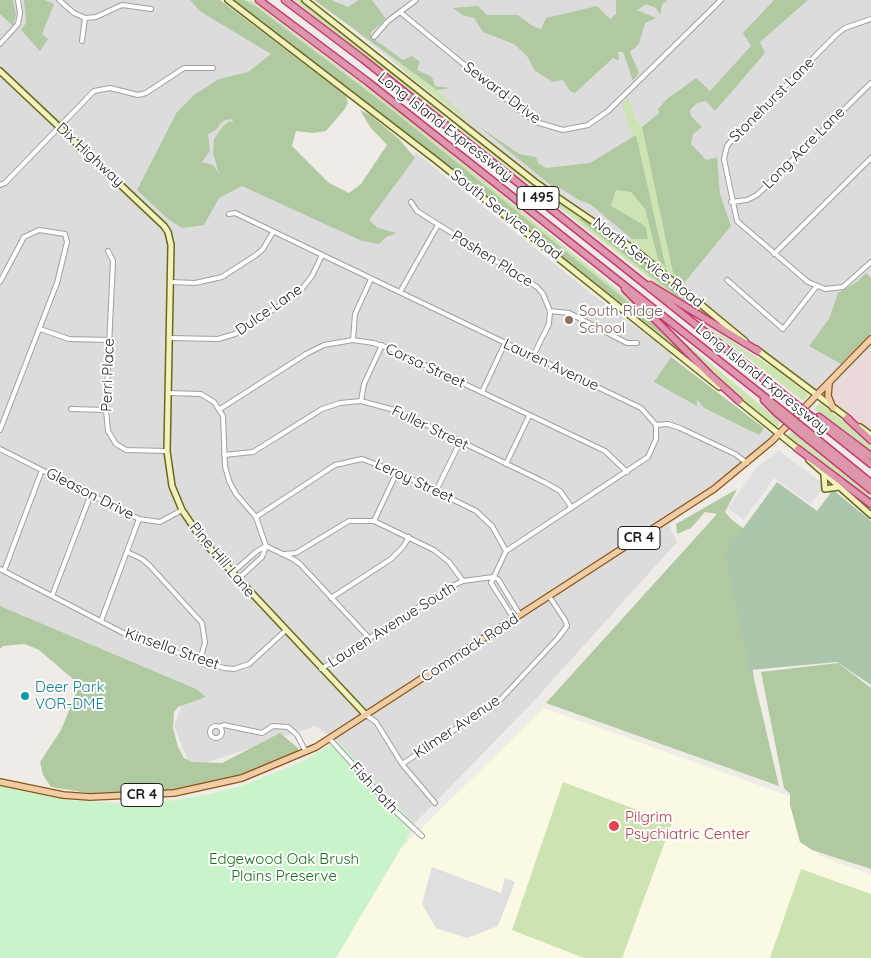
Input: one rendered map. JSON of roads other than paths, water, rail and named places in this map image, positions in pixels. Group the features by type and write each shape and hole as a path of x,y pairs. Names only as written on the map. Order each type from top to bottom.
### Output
{"highway":[{"name":"Long Island Expressway","path":"259,0 376,88 746,382 804,432 871,483"},
{"name":"Long Island Expressway","path":"285,0 371,65 755,371 818,418 871,464"},
{"path":"611,274 710,375 739,401"},
{"path":"641,280 658,288 688,310 758,351"},
{"path":"818,418 871,456"},
{"path":"846,418 871,440"},
{"path":"804,432 871,490"},
{"path":"798,449 871,504"}],"main road":[{"name":"South Service Road","path":"228,0 437,161 739,401 798,449 824,474"},
{"name":"North Service Road","path":"305,0 535,182 635,250 758,351 871,435"},
{"name":"Dix Highway","path":"0,70 164,226 172,246"},
{"name":"Pine Hill Lane","path":"172,246 167,451 172,486 182,510 203,541 366,715"},
{"name":"Commack Road","path":"0,782 63,795 90,797 174,792 241,779 306,752 714,489 780,434 871,339"},
{"path":"829,383 828,396 833,408"},
{"path":"824,474 825,489 839,487"},
{"path":"824,474 871,515"}],"street":[{"path":"0,44 18,24 20,13 18,0"},
{"path":"59,0 85,18 96,17 122,5 150,9"},
{"path":"374,37 400,12 416,0"},
{"name":"Seward Drive","path":"400,12 522,112 536,122 563,130 588,125 608,111 721,0"},
{"path":"82,41 85,18"},
{"name":"Stonehurst Lane","path":"816,287 742,228 733,213 724,160 727,146 732,140 836,35 845,28 871,19"},
{"path":"0,185 5,183 94,91 110,88 138,94 146,93 184,68 212,68"},
{"name":"Long Acre Lane","path":"731,202 748,200 757,194 871,83"},
{"path":"774,254 871,158"},
{"name":"Pashen Place","path":"411,202 418,211 438,225 537,288 543,294 550,311"},
{"name":"Lauren Avenue","path":"229,214 235,213 641,408 656,424"},
{"path":"400,292 438,225"},
{"path":"0,282 24,237 39,230 65,234 67,242 62,266 40,329 0,430"},
{"path":"171,282 195,284 222,277 263,249 273,232"},
{"name":"Perri Place","path":"108,250 113,261 106,410 108,431 116,444 126,450 136,452 167,451"},
{"name":"Dulce Lane","path":"170,338 218,339 235,334 298,294 312,276 322,255"},
{"path":"727,280 783,329 816,287 825,289 843,287 871,262"},
{"path":"353,340 355,314 371,279"},
{"path":"533,356 546,332 550,311 569,313 627,344 637,343"},
{"path":"40,329 69,339 109,340"},
{"name":"Corsa Street","path":"220,409 314,349 332,343 353,340 382,345 605,451 627,472"},
{"path":"482,392 505,343"},
{"path":"361,402 364,384 382,345"},
{"path":"169,393 201,394 214,402 220,409 224,426 224,455 229,481 236,494 256,517 266,546 262,557 238,579"},
{"name":"Fuller Street","path":"224,455 253,452 322,409 340,403 361,402 398,411 553,487 566,497 572,508"},
{"path":"71,409 106,410"},
{"path":"506,464 529,416"},
{"path":"514,619 492,583 506,551 648,457 654,448 656,440 656,424 680,428 735,454 747,463"},
{"path":"436,491 460,442"},
{"name":"Gleason Drive","path":"0,449 139,519 160,522 182,510"},
{"name":"Leroy Street","path":"256,517 291,492 344,462 362,459 397,472 482,516 497,534 506,551"},
{"path":"2,570 42,470"},
{"path":"374,521 397,472"},
{"path":"52,596 91,494"},
{"path":"101,621 139,519"},
{"path":"284,554 296,553 349,521 374,521 442,555 457,570 463,581"},
{"path":"331,598 392,559 409,537"},
{"path":"232,573 257,550 266,546 284,554 300,564 370,639"},
{"path":"128,552 142,559 150,566 202,623 206,643 200,660"},
{"name":"Kinsella Street","path":"2,570 134,638 224,668 242,667 255,659 286,630"},
{"path":"493,577 498,580 520,615"},
{"name":"Lauren Avenue South","path":"321,669 463,581 493,577"},
{"name":"Kilmer Avenue","path":"402,764 501,699 558,638 567,626 550,596"},
{"path":"366,715 376,722 402,764 435,803"},
{"path":"219,727 224,725 262,733 273,726 288,726 297,735 306,752"},
{"name":"Fish Path","path":"329,738 394,810 422,836"}],"place":[{"name":"South Ridge School","path":"569,320"},
{"name":"Deer Park VOR-DME","path":"25,696"},
{"name":"Pilgrim Psychiatric Center","path":"614,826"}],"park label":[{"name":"Edgewood Oak Brush Plains Preserve","path":"284,868"}]}
